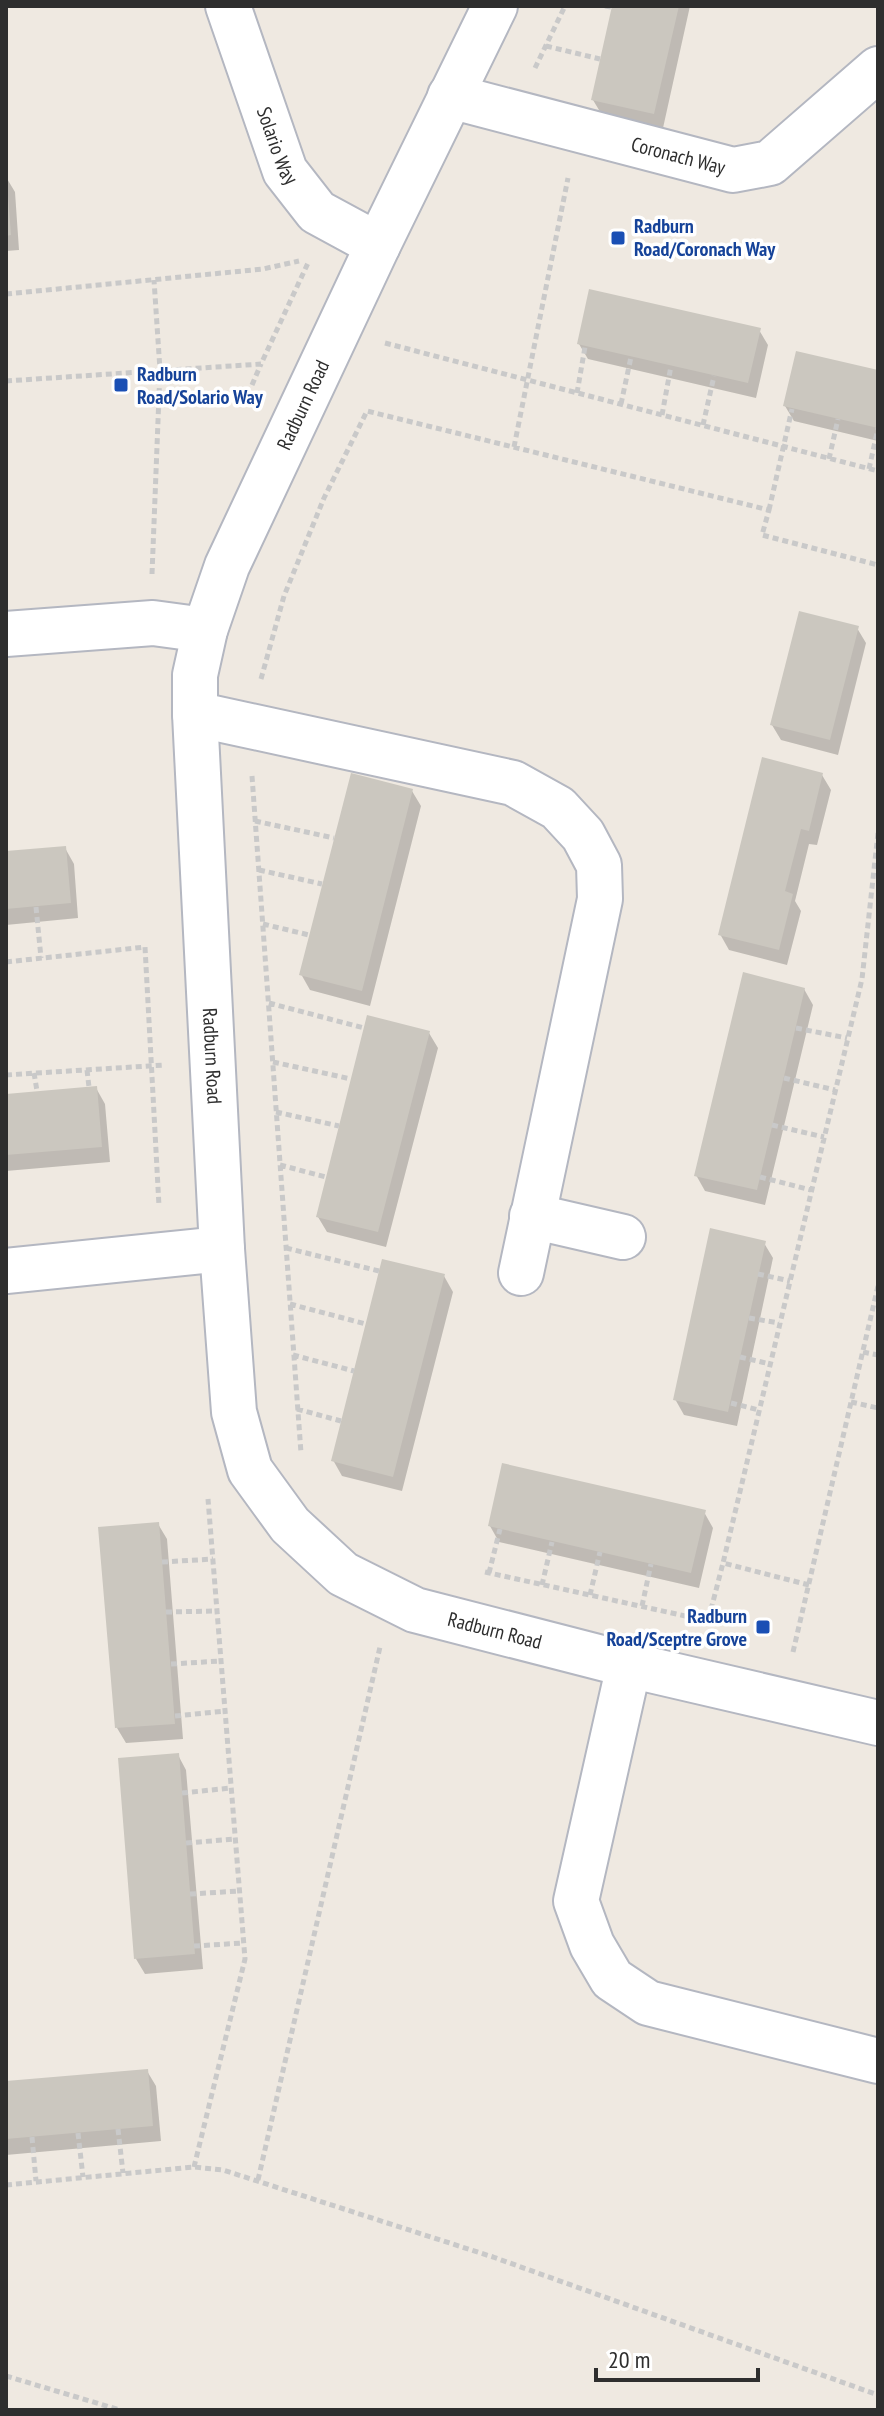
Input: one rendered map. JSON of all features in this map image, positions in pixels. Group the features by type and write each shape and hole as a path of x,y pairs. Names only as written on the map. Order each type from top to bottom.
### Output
{"street":[{"name":"Solario Way","path":"228,6 285,171 317,212 378,245"},
{"name":"Radburn Road","path":"495,6 227,566 205,630 195,675 222,1249 234,1412 258,1481 290,1525 343,1574 391,1599 415,1610 629,1665 878,1723"},
{"name":"Coronach Way","path":"450,96 733,170 770,163 878,69"},
{"path":"6,634 153,623 205,630"},
{"path":"195,714 513,783 558,808 583,835 599,865 600,899 521,1273"},
{"path":"532,1216 623,1237"},
{"path":"6,1271 222,1249"},
{"path":"629,1665 576,1901 592,1945 612,1979 648,2003 878,2061"}],"path":[{"path":"520,115 530,79 565,6"},
{"path":"546,46 600,59"},
{"path":"514,447 580,131"},
{"path":"6,294 263,269 310,259 261,364 6,381"},
{"path":"153,623 152,550 160,370 154,280"},
{"path":"337,331 878,471"},
{"path":"577,393 585,347"},
{"path":"621,404 631,357"},
{"path":"662,415 671,366"},
{"path":"703,426 714,376"},
{"path":"792,409 762,535 878,565"},
{"path":"194,2167 245,1959 208,1498 301,1465 251,762 260,680 284,596 324,498 367,411 769,510"},
{"path":"829,459 838,419"},
{"path":"869,469 878,428"},
{"path":"255,821 334,838"},
{"path":"461,1622 472,1569 708,1621 862,979 878,833"},
{"path":"259,870 322,884"},
{"path":"36,907 41,958"},
{"path":"263,924 309,935"},
{"path":"6,962 145,947 162,1256"},
{"path":"269,1003 364,1028"},
{"path":"796,1028 847,1038"},
{"path":"6,1075 213,1062"},
{"path":"273,1062 351,1079"},
{"path":"87,1070 89,1087"},
{"path":"34,1073 37,1091"},
{"path":"784,1078 835,1090"},
{"path":"276,1112 339,1126"},
{"path":"772,1125 824,1137"},
{"path":"280,1165 326,1177"},
{"path":"760,1177 811,1190"},
{"path":"286,1248 379,1271"},
{"path":"758,1274 790,1281"},
{"path":"782,1700 878,1286"},
{"path":"290,1304 366,1324"},
{"path":"749,1318 780,1323"},
{"path":"863,1351 878,1355"},
{"path":"293,1355 354,1371"},
{"path":"740,1357 770,1364"},
{"path":"851,1402 878,1408"},
{"path":"731,1403 759,1410"},
{"path":"297,1409 341,1421"},
{"path":"489,1573 500,1529"},
{"path":"542,1585 552,1542"},
{"path":"590,1595 600,1552"},
{"path":"162,1562 213,1559"},
{"path":"723,1563 809,1585"},
{"path":"642,1607 651,1564"},
{"path":"258,2180 391,1599"},
{"path":"166,1612 216,1611"},
{"path":"171,1664 221,1661"},
{"path":"175,1716 225,1711"},
{"path":"182,1793 231,1788"},
{"path":"186,1843 235,1839"},
{"path":"190,1894 239,1891"},
{"path":"194,1946 243,1943"},
{"path":"118,2129 123,2173"},
{"path":"78,2133 83,2177"},
{"path":"32,2137 36,2181"},
{"path":"6,2185 194,2167 223,2170 493,2257 878,2395"},
{"path":"6,2376 120,2410"}],"building":[{"path":"612,6 679,6 654,114 591,100"},
{"path":"6,195 11,235 6,236"},
{"path":"589,289 761,328 748,383 577,344"},
{"path":"796,351 878,370 878,428 783,406"},
{"path":"799,611 859,626 830,740 770,725"},
{"path":"762,757 823,773 809,831 801,829 785,891 793,894 779,950 718,935"},
{"path":"351,773 413,789 362,991 299,975"},
{"path":"66,846 71,903 6,909 6,851"},
{"path":"743,972 805,988 757,1190 694,1176"},
{"path":"367,1015 430,1031 378,1232 316,1217"},
{"path":"97,1086 102,1147 6,1155 6,1094"},
{"path":"710,1228 766,1241 728,1412 673,1400"},
{"path":"382,1259 445,1274 393,1477 331,1461"},
{"path":"502,1463 706,1510 691,1573 488,1526"},
{"path":"159,1522 175,1724 115,1728 98,1527"},
{"path":"179,1753 195,1954 134,1959 118,1758"},
{"path":"148,2069 153,2126 6,2139 6,2081"}],"place":[{"name":"Radburn Road/Coronach Way","path":"618,238"},
{"name":"Radburn Road/Solario Way","path":"121,385"},
{"name":"Radburn Road/Sceptre Grove","path":"763,1627"}]}
